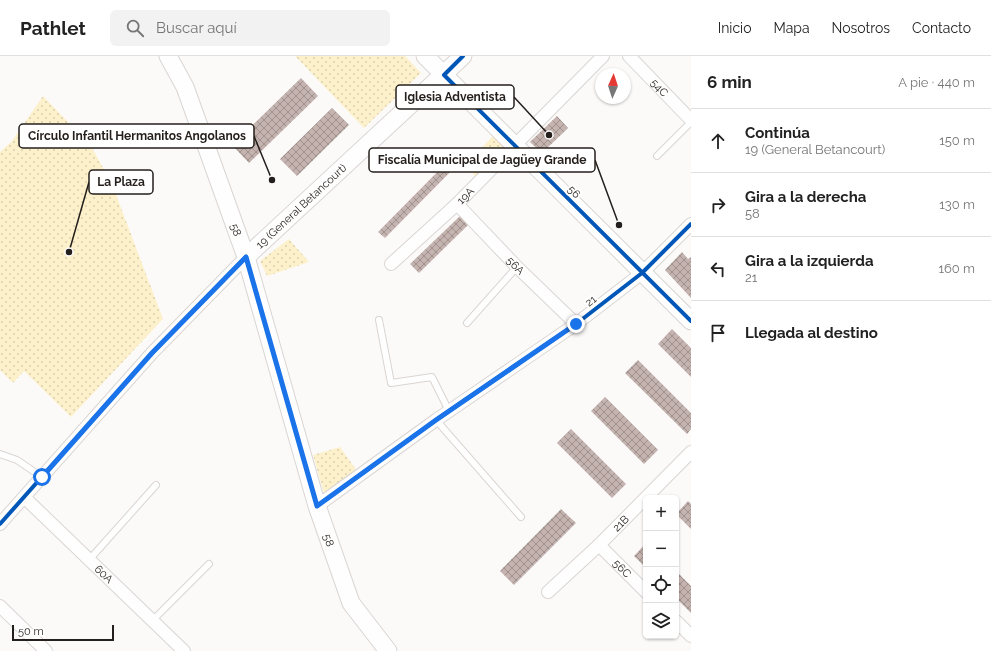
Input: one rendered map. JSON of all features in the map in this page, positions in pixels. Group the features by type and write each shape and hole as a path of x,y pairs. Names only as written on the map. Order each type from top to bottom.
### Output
{"main road":[{"name":"58","path":"168,56 185,87 246,257 317,506 351,603 388,651"},
{"name":"56","path":"425,56 691,321"},
{"name":"19 (General Betancourt)","path":"246,257 463,56"}],"street":[{"name":"19A","path":"391,264 457,204 603,56"},
{"name":"54C","path":"629,56 691,121"},
{"name":"56A","path":"457,204 517,267 576,324"},
{"name":"21","path":"317,506 436,420 576,324 642,273 691,224"},
{"name":"19 (General Betancourt)","path":"0,524 152,353 246,257"},
{"name":"21B","path":"548,592 599,545 691,452"},
{"name":"60A","path":"24,497 184,651"},
{"name":"56C","path":"599,545 643,589"},
{"path":"0,606 46,651"},
{"path":"679,624 691,636"}],"lane":[{"path":"657,156 691,121"},
{"path":"467,323 517,267"},
{"path":"379,320 391,383 432,377 449,411"},
{"path":"436,420 521,517"},
{"path":"0,454 17,460 42,477"},
{"path":"89,560 156,485"},
{"path":"152,621 209,564"}],"shaded area":[{"path":"295,56 405,56 421,73 364,128"},
{"path":"43,96 91,146 112,184 163,319 71,417 24,371 13,383 0,370 0,152 12,141"},
{"path":"495,134 507,145 476,177 465,165"},
{"path":"289,239 309,262 267,276 260,261"},
{"path":"340,447 357,471 324,493 313,455"}],"building":[{"path":"301,78 318,96 249,163 232,145"},
{"path":"332,108 349,125 297,176 280,159"},
{"path":"557,116 568,128 542,153 530,142"},
{"path":"460,149 467,155 385,238 378,232"},
{"path":"460,216 468,225 419,273 410,264"},
{"path":"682,252 688,259 691,257 691,298 665,270"},
{"path":"672,329 691,348 691,377 658,344"},
{"path":"638,360 691,413 691,429 687,434 625,373"},
{"path":"605,397 658,450 644,464 591,411"},
{"path":"571,429 626,484 612,498 557,443"},
{"path":"688,501 691,504 691,529 679,517 679,511"},
{"path":"561,509 576,523 514,585 500,571"},
{"path":"643,546 643,565 634,556"},
{"path":"679,574 691,586 691,613 679,601"}],"cycle path":[{"path":"463,56 444,75 691,321"},
{"path":"317,506 436,420 576,324 642,273 691,224"},
{"path":"0,524 152,353 246,257"}],"place":[{"name":"Iglesia Adventista","path":"549,135"},
{"name":"Círculo Infantil Hermanitos Angolanos","path":"272,180"},
{"name":"Fiscalía Municipal de Jagüey Grande","path":"619,225"},
{"name":"La Plaza","path":"69,252"}],"route":[{"path":"42,477 152,353 246,257 317,506 436,420 576,324"}]}
